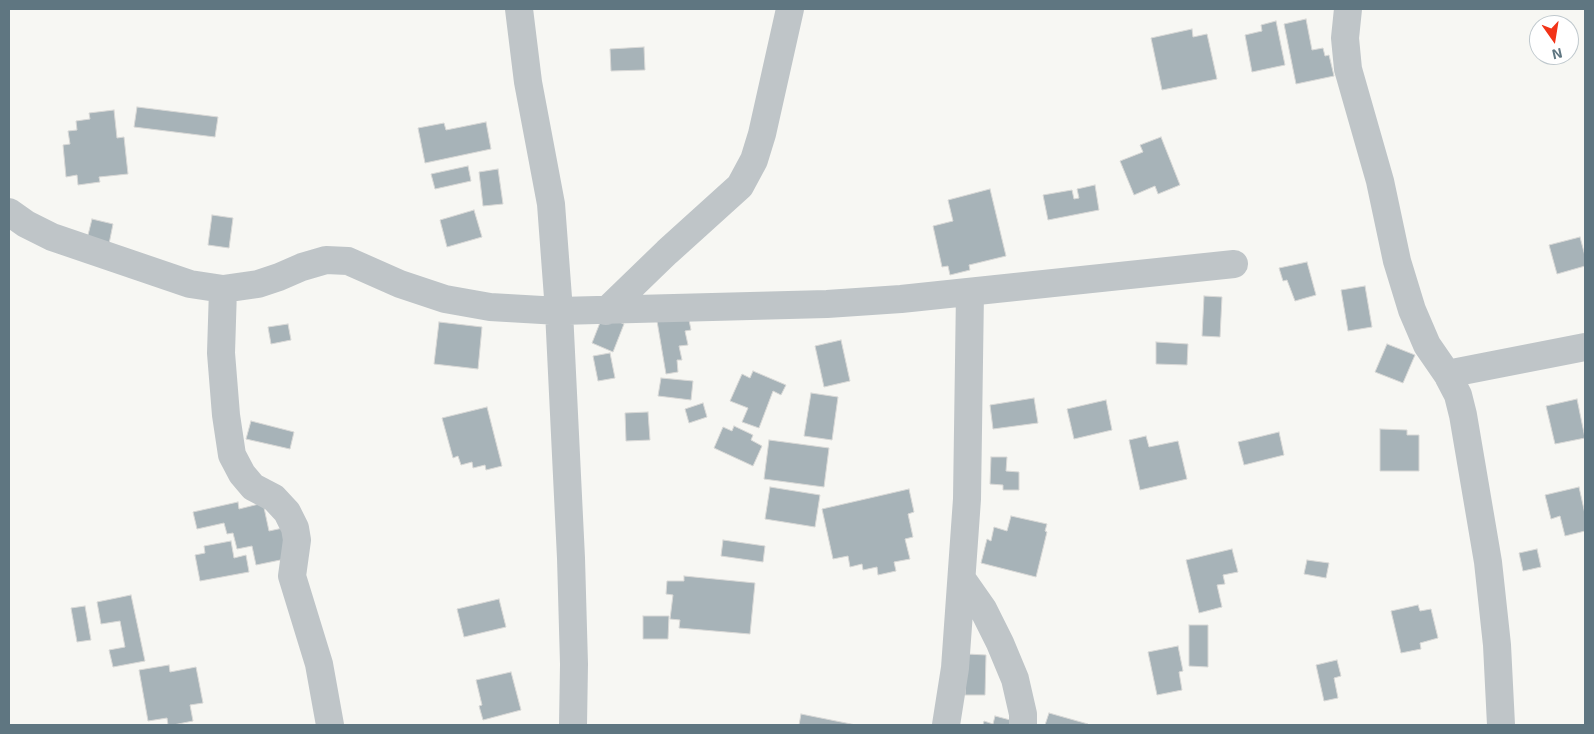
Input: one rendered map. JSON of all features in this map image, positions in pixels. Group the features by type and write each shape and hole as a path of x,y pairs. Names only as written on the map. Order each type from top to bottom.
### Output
{"street":[{"path":"519,9 528,82 551,204 560,311 571,558 574,664 573,725"},
{"path":"606,311 667,252 740,186 754,160 762,134 790,9"},
{"path":"1348,9 1345,38 1348,69 1380,181 1397,261 1412,310 1427,346 1447,374 1458,395 1463,416 1488,562 1497,645 1502,725"},
{"path":"9,212 52,238 190,284 223,288 258,284 326,260 348,261 400,284 446,299 490,307 560,311 827,304 901,300 1234,264"},
{"path":"223,288 221,353 226,415 232,455 242,474 253,486 274,498 287,512 295,528 297,540 292,576 319,664 330,725"},
{"path":"946,725 955,668 962,579 967,471 970,292"},
{"path":"1447,374 1585,348"},
{"path":"962,579 983,609 1000,643 1015,679 1023,714 1023,725"}],"building":[{"path":"1306,19 1312,50 1323,48 1325,56 1329,55 1334,76 1296,84 1284,24"},
{"path":"1276,21 1285,65 1252,72 1245,35 1262,31 1261,25"},
{"path":"1192,29 1193,37 1207,34 1217,79 1162,90 1151,38"},
{"path":"644,47 645,70 611,71 610,49"},
{"path":"137,107 218,117 215,137 134,127"},
{"path":"114,110 117,138 124,137 128,174 99,177 100,182 78,185 77,175 66,177 63,145 70,144 68,131 77,130 76,121 90,119 89,113"},
{"path":"486,122 491,149 425,163 418,128 444,123 446,130"},
{"path":"1161,137 1180,185 1158,194 1155,186 1134,195 1120,161 1143,152 1140,145"},
{"path":"468,166 471,181 435,189 431,174"},
{"path":"498,169 503,204 483,206 479,172"},
{"path":"1095,185 1099,210 1048,220 1043,195 1072,190 1074,199 1079,198 1077,189"},
{"path":"990,189 1006,256 969,265 970,270 950,275 948,266 942,267 933,226 953,221 948,200"},
{"path":"474,210 482,237 447,247 440,220"},
{"path":"212,215 233,218 229,248 208,245"},
{"path":"92,219 113,224 109,244 87,239"},
{"path":"1580,237 1585,256 1585,266 1557,274 1549,245"},
{"path":"1307,262 1316,295 1295,301 1287,280 1283,281 1279,268"},
{"path":"1365,286 1372,327 1348,331 1341,290"},
{"path":"1204,296 1222,297 1220,337 1202,336"},
{"path":"603,315 624,324 613,352 592,343"},
{"path":"688,315 691,330 685,331 688,345 679,346 682,360 677,360 678,372 666,374 657,321"},
{"path":"439,322 482,327 478,369 434,364"},
{"path":"288,324 291,340 271,344 268,327"},
{"path":"841,340 850,381 824,387 815,346"},
{"path":"1156,342 1188,344 1187,365 1156,364"},
{"path":"1387,344 1415,355 1403,383 1375,372"},
{"path":"610,353 615,378 598,381 593,356"},
{"path":"753,371 786,385 781,395 773,391 759,428 742,422 748,408 730,401 742,374 750,378"},
{"path":"661,378 693,381 691,400 658,396"},
{"path":"811,393 838,397 832,440 804,436"},
{"path":"1034,398 1038,423 993,429 990,405"},
{"path":"1577,399 1585,438 1555,444 1546,406"},
{"path":"1106,400 1112,430 1074,439 1067,409"},
{"path":"703,403 707,417 689,423 685,409"},
{"path":"487,407 502,466 486,470 485,465 473,468 472,462 461,465 458,456 453,458 442,418"},
{"path":"648,412 650,440 626,441 625,413"},
{"path":"251,421 294,432 290,449 246,439"},
{"path":"734,426 753,435 751,440 762,446 753,466 714,448 723,427 732,431"},
{"path":"1380,429 1407,430 1407,435 1419,435 1419,471 1380,471"},
{"path":"1279,432 1284,455 1244,465 1238,442"},
{"path":"1146,436 1149,447 1178,441 1187,479 1140,490 1129,440"},
{"path":"769,440 829,448 824,487 764,479"},
{"path":"991,457 1007,457 1006,471 1019,472 1019,490 1003,490 1003,485 990,484"},
{"path":"770,487 820,495 815,527 765,519"},
{"path":"1579,487 1585,514 1585,531 1565,536 1560,516 1551,519 1545,495"},
{"path":"909,489 914,512 908,514 913,537 905,539 910,559 894,562 896,571 878,575 877,567 863,570 862,564 850,567 848,556 833,559 822,509"},
{"path":"238,502 239,509 263,503 269,531 283,528 290,558 256,565 252,546 237,549 233,533 227,534 224,523 197,529 193,512"},
{"path":"1011,516 1047,524 1045,531 1047,532 1036,577 981,563 987,539 991,541 994,527 1007,531"},
{"path":"723,540 765,546 763,562 721,556"},
{"path":"231,541 234,558 246,555 249,572 200,581 195,555 205,553 204,546"},
{"path":"1232,549 1238,572 1223,575 1225,584 1217,585 1222,607 1199,613 1186,560"},
{"path":"1537,549 1541,567 1523,571 1519,553"},
{"path":"1307,560 1329,563 1326,578 1304,574"},
{"path":"684,576 755,583 750,634 679,628 680,620 670,619 673,595 666,594 667,581 684,581"},
{"path":"131,595 145,661 113,667 109,650 125,647 120,621 101,624 97,602"},
{"path":"499,599 506,627 464,637 457,609"},
{"path":"1418,605 1420,611 1431,609 1438,638 1420,643 1421,649 1401,653 1391,611"},
{"path":"85,606 91,640 77,642 71,608"},
{"path":"643,616 669,616 668,639 643,639"},
{"path":"1189,625 1208,625 1208,667 1189,666"},
{"path":"1178,646 1183,671 1179,672 1182,690 1157,695 1148,652"},
{"path":"967,654 986,655 985,695 965,695"},
{"path":"1337,660 1341,676 1334,678 1338,698 1324,701 1316,665"},
{"path":"169,665 170,672 196,667 203,703 190,705 193,721 168,725 167,718 148,721 139,670"},
{"path":"511,672 521,710 483,720 479,706 482,705 476,680"},
{"path":"1049,713 1088,724 1088,725 1045,725"},
{"path":"801,714 856,725 799,725"},
{"path":"995,716 1014,721 1013,725 983,725 984,721 993,724"}]}
